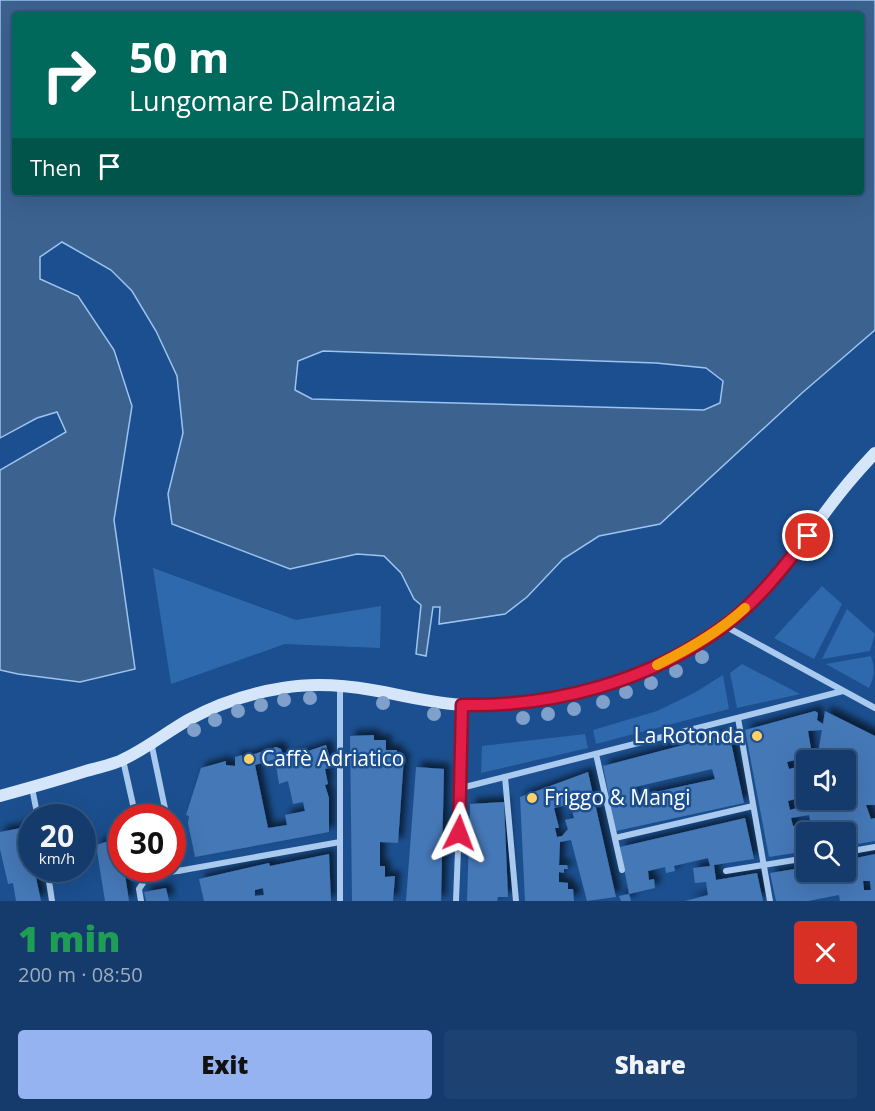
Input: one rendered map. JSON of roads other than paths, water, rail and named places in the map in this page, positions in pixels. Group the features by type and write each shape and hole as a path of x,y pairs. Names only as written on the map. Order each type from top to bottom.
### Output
{"street":[{"path":"0,796 123,760 211,708 283,688 340,686 462,705 488,705 543,700 595,688 648,669 696,645 725,626 773,581 836,498 875,453"},
{"path":"725,626 875,708"},
{"path":"340,686 340,901"},
{"path":"461,788 843,691"},
{"path":"456,901 462,705"},
{"path":"738,718 770,901"},
{"path":"151,742 164,804"},
{"path":"596,754 622,870"},
{"path":"123,760 133,804"},
{"path":"505,777 516,901"},
{"path":"32,788 35,804"},
{"path":"615,838 753,806"},
{"path":"186,870 340,842"},
{"path":"856,850 875,847"},
{"path":"726,871 796,860"},
{"path":"49,882 52,901"},
{"path":"141,901 139,889 142,882"}],"place":[{"name":"La Rotonda","path":"757,736"},
{"name":"Caffè Adriatico","path":"249,759"},
{"name":"Friggo & Mangi","path":"532,798"}]}
